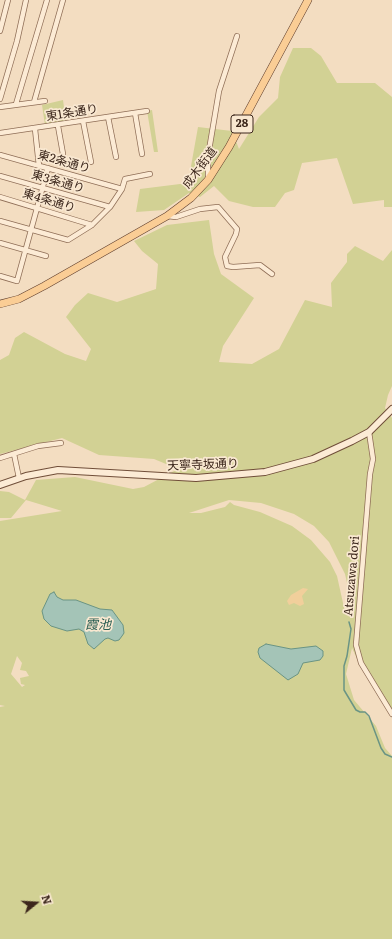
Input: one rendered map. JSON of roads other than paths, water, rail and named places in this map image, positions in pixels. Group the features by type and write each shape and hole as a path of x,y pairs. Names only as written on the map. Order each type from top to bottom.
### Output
{"main road":[{"name":"成木街道","path":"0,304 19,299 44,286 167,216 191,198 208,180 240,126 308,0"}],"street":[{"path":"0,31 8,0"},
{"path":"0,99 17,41 26,0"},
{"path":"16,104 47,0"},
{"path":"34,102 63,0"},
{"path":"208,180 208,156 219,91 237,36"},
{"path":"0,107 45,101"},
{"name":"東1条通り","path":"0,133 58,126 147,111"},
{"path":"135,113 142,154"},
{"path":"108,117 116,157"},
{"path":"83,121 91,162"},
{"path":"58,126 63,154"},
{"path":"35,129 39,166"},
{"name":"東2条通り","path":"0,155 122,189"},
{"path":"0,276 16,281 48,168"},
{"path":"0,220 68,240 92,225 110,206 122,189 125,179 150,174"},
{"name":"東3条通り","path":"0,176 110,206"},
{"name":"東4条通り","path":"0,197 92,225"},
{"path":"167,216 176,217 200,209 218,207 237,229 225,257 227,266 233,268 260,265 272,274"},
{"path":"0,244 46,256"},
{"name":"天寧寺坂通り","path":"0,485 19,478 58,470 164,478 196,478 240,475 283,468 313,459 370,432 392,409"},
{"name":"Atsuzawa dori","path":"370,432 374,454 356,645 361,663 392,714"},
{"path":"0,458 38,446 61,443"},
{"path":"14,454 19,478"}],"water":[{"name":"霞池","path":"54,592 57,597 63,600 76,600 100,609 112,610 123,625 124,633 119,640 115,641 108,638 105,639 94,649 88,644 84,632 79,629 67,631 51,626 44,619 42,611 50,594"},
{"path":"266,644 291,649 316,646 323,651 323,656 320,660 303,663 298,674 288,680 260,658 258,652 259,648"}],"waterway":[{"path":"349,622 351,629 344,666 344,690 356,710 365,712 369,716 381,748 385,754 392,757"}]}
